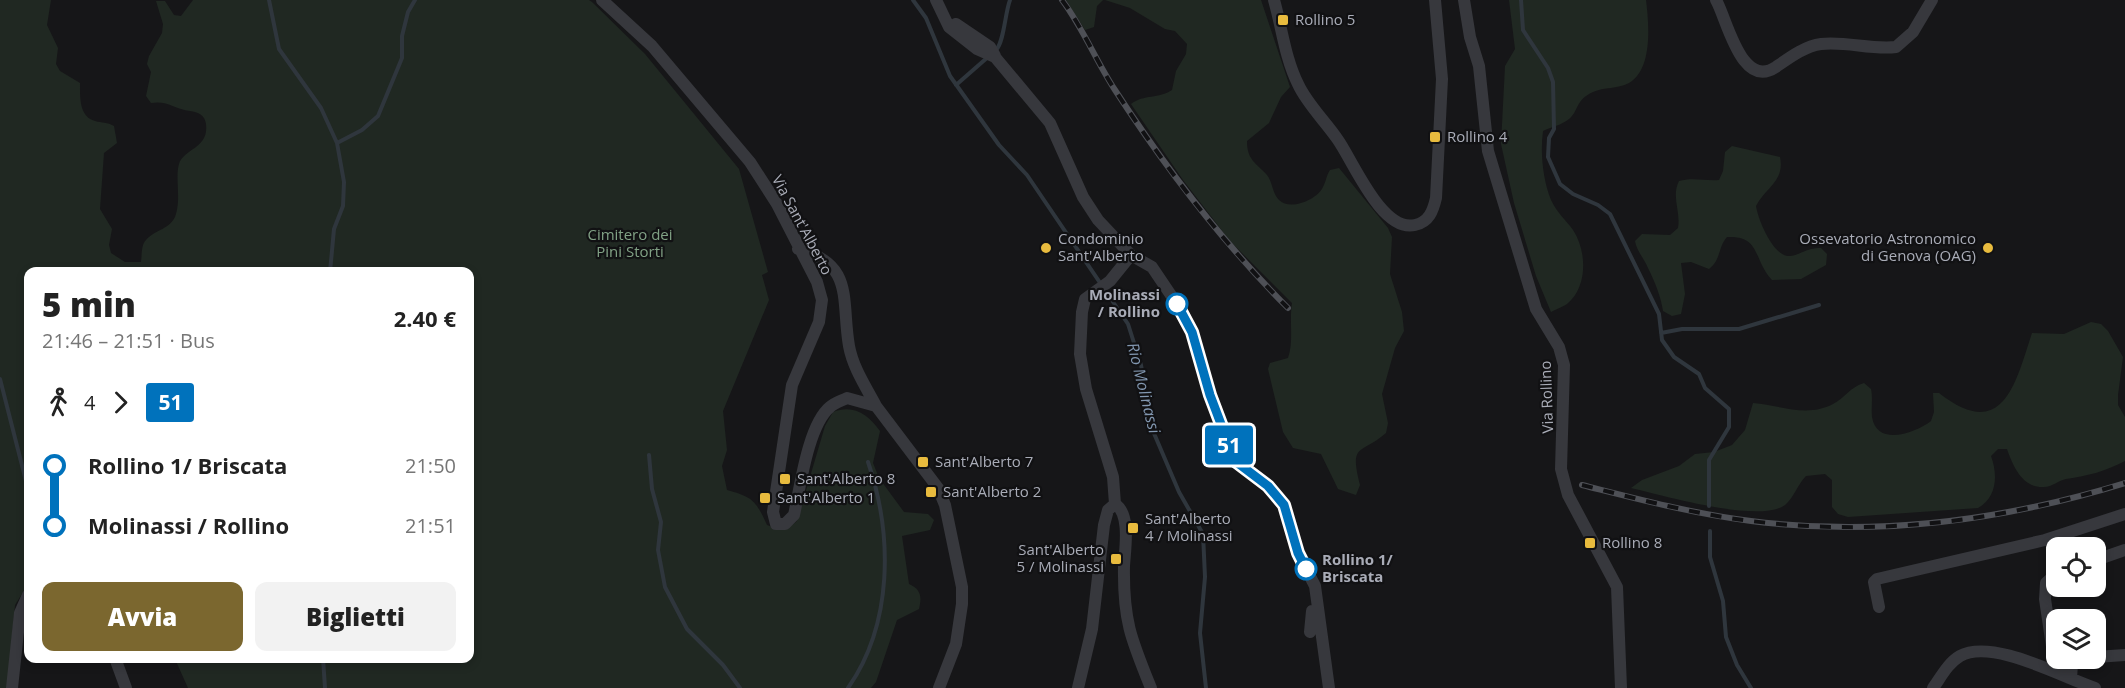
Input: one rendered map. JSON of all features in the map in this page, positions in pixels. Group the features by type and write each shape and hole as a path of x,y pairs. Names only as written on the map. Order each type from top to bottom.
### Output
{"street":[{"name":"Via Sant'Alberto","path":"602,0 652,45 750,162 777,204 798,249 817,282 822,300 819,322 792,385 773,512 776,524 785,524 794,515 813,438 825,411 847,398 855,398 876,406"},
{"path":"936,0 949,27 977,50 995,57"},
{"path":"945,0 956,24 990,47 995,57 1050,123 1083,196 1098,220 1129,259 1152,267 1183,314 1192,332 1210,395 1235,461 1268,486 1284,505 1298,553 1315,586 1329,688"},
{"path":"1274,0 1288,58 1298,86 1340,142 1363,186 1397,222 1411,226 1431,216 1436,198 1442,79 1435,0"},
{"name":"Via Rollino","path":"1464,0 1470,37 1479,66 1488,151 1536,309 1559,347 1564,365 1561,469 1568,495 1617,587 1621,688"},
{"path":"1716,0 1741,59 1763,71 1772,69 1809,47 1822,44 1896,47 1913,32 1932,0"},
{"path":"798,249 818,255 830,264 843,281 849,348 857,370 876,406 938,488 955,548 962,587 960,626 951,662 939,688"},
{"path":"1129,259 1110,280 1085,299 1080,354 1086,388 1113,477 1115,504 1121,509 1125,530 1123,601 1128,630 1151,688"},
{"path":"1078,688 1084,672 1092,629 1104,525 1108,510 1115,504"},
{"path":"1879,607 1874,582 1877,579 2045,540 2125,514"},
{"path":"2106,557 2125,550"},
{"path":"1310,632 1315,586"},
{"path":"2046,597 2054,660 2071,678"},
{"path":"12,688 20,613 24,605"},
{"path":"1933,688 1955,659 1971,652 1998,654 2095,688"},
{"path":"2106,656 2125,655"},
{"path":"117,663 126,688"},
{"path":"2071,678 2072,669"},
{"path":"1084,672 1089,688"}],"green space":[{"name":"Cimitero dei Pini Storti","path":"0,0 51,0 47,25 58,48 56,64 60,71 80,83 82,106 86,115 95,121 114,126 117,143 104,153 100,209 112,229 109,245 111,253 125,262 141,262 144,242 174,219 178,201 179,164 204,139 206,132 204,118 196,112 157,102 151,103 146,96 151,72 147,64 162,33 163,24 156,1 165,1 174,15 181,16 193,0 589,0 645,54 739,169 768,272 762,275 769,300 723,411 727,450 722,466 727,490 753,501 767,525 775,528 790,526 797,521 825,426 833,412 847,409 865,415 880,431 873,463 879,478 904,512 928,514 934,520 930,530 902,536 909,584 918,591 920,605 919,609 897,620 876,682 871,688 188,688 177,663 474,663 474,267 24,267 24,590 15,605 7,688 0,688"},
{"path":"1066,0 1103,0 1097,6 1094,27 1085,30"},
{"path":"1105,0 1261,0 1290,87 1281,97 1269,123 1247,141 1250,157 1267,175 1279,200 1290,204 1303,202 1315,196 1323,187 1330,170 1339,168 1388,228 1392,237 1390,274 1402,312 1404,331 1395,348 1382,394 1388,423 1386,433 1357,455 1360,485 1356,495 1338,489 1321,454 1293,448 1283,432 1268,369 1270,363 1288,358 1291,345 1292,303 1230,241 1183,180 1131,104 1172,90 1176,71 1186,54 1187,44 1175,31 1165,29 1130,8"},
{"path":"1509,0 1646,0 1648,45 1646,57 1637,76 1624,85 1597,90 1587,95 1569,119 1543,131 1543,166 1548,192 1556,209 1578,239 1583,258 1582,279 1574,297 1567,304 1551,312 1536,276 1514,203 1501,144 1505,66 1515,49"},
{"path":"1732,146 1780,157 1780,172 1756,206 1763,228 1773,245 1784,255 1790,256 1821,248 1827,254 1826,265 1801,279 1772,280 1751,244 1738,237 1727,237 1716,262 1709,269 1691,262 1681,263 1685,294 1681,314 1672,316 1663,311 1655,284 1635,241 1642,234 1670,235 1678,228 1676,193 1679,181 1719,180 1723,171 1725,152"},
{"path":"2091,322 2101,324 2108,331 2123,357 2118,405 2125,417 2125,461 2104,470 2063,480 2047,487 2036,486 2024,480 2020,475 2007,449 1998,449 1991,456 1995,471 1992,492 1978,508 1848,517 1838,514 1832,507 1832,480 1825,474 1806,476 1785,505 1772,510 1733,510 1631,488 1642,480 1679,466 1695,454 1714,452 1732,445 1745,430 1753,403 1793,410 1813,410 1833,404 1864,383 1871,389 1872,417 1875,427 1889,435 1907,433 1931,421 1934,412 1933,393 1939,393 1961,407 1979,412 1993,409 2004,400 2013,387 2032,333 2064,334"}],"waterway":[{"path":"269,0 279,49 321,108 337,143 344,182 343,206 334,229 330,267"},
{"path":"337,143 362,130 378,116 402,58 402,36 408,12 415,0"},
{"name":"Rio Molinassi","path":"913,0 926,18 950,76 999,145 1027,175 1128,324 1141,365 1153,431 1179,492 1203,534 1205,577 1200,633 1206,688"},
{"path":"996,50 1001,41 1010,0"},
{"path":"1521,0 1523,30 1548,68 1553,82 1554,129 1549,138 1548,157 1560,184 1573,194 1598,205 1610,214 1659,314 1662,340 1674,357 1699,374 1705,388 1729,409 1729,427 1709,460 1709,506"},
{"path":"956,85 988,57"},
{"path":"1661,333 1682,329 1739,329 1819,305"},
{"path":"0,379 24,473"},
{"path":"649,455 652,489 661,522 658,550 665,587 687,629 723,665 740,688"},
{"path":"848,688 863,663 874,636 881,608 884,578 885,549 882,519 868,462"},
{"path":"1710,531 1710,557 1723,601 1726,637 1737,665 1751,688"},
{"path":"323,663 325,688"}],"railway":[{"path":"1062,0 1115,90 1175,176 1240,257 1288,308"},
{"path":"1582,485 1666,506 1730,518 1799,526 1846,527 1893,526 1986,516 2033,507 2125,483"}],"bus line":[{"name":"51","path":"1177,304 1192,332 1210,395 1235,461 1268,486 1284,505 1298,553 1306,569"}],"place":[{"name":"Rollino 5","path":"1283,20"},
{"name":"Rollino 4","path":"1435,137"},
{"name":"Condominio Sant'Alberto","path":"1046,248"},
{"name":"Ossevatorio Astronomico di Genova (OAG)","path":"1988,248"},
{"name":"Molinassi / Rollino","path":"1177,304"},
{"name":"Sant'Alberto 7","path":"923,462"},
{"name":"Sant'Alberto 8","path":"785,479"},
{"name":"Sant'Alberto 2","path":"931,492"},
{"name":"Sant'Alberto 1","path":"765,498"},
{"name":"Sant'Alberto 4 / Molinassi","path":"1133,528"},
{"name":"Rollino 8","path":"1590,543"},
{"name":"Sant'Alberto 5 / Molinassi","path":"1116,559"},
{"name":"Rollino 1/ Briscata","path":"1306,569"}]}
